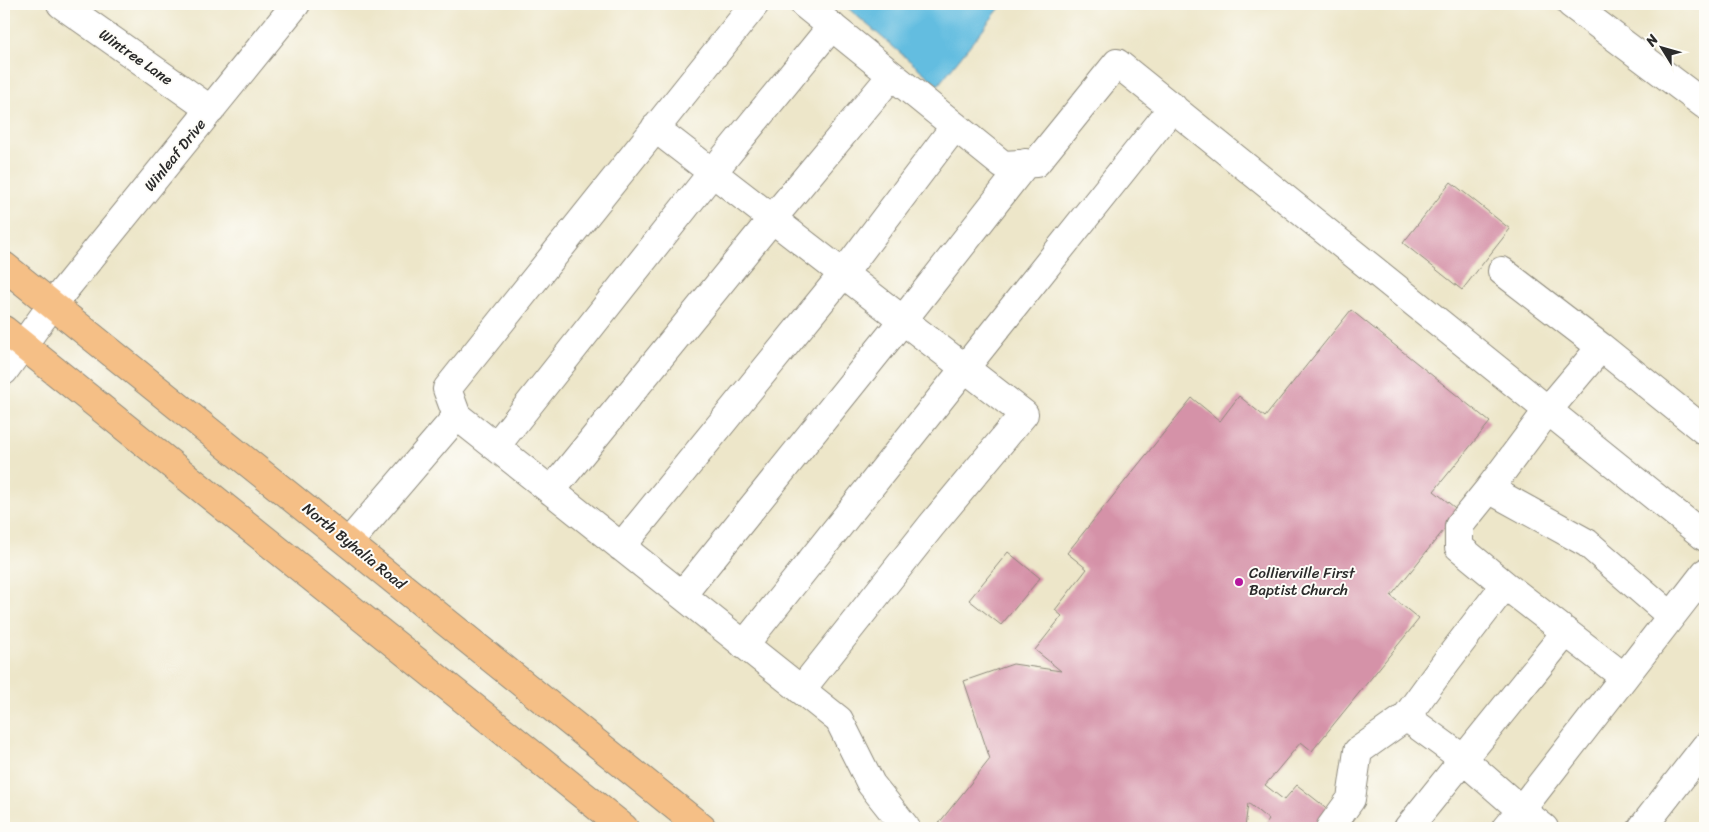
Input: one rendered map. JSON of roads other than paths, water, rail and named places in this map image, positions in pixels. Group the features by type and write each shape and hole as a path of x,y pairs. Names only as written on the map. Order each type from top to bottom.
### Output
{"main road":[{"name":"North Byhalia Road","path":"4,266 702,828"},
{"path":"13,338 624,828"}],"street":[{"name":"Wintree Lane","path":"61,4 211,110"},
{"name":"Winleaf Drive","path":"4,371 13,338 52,305 296,4"},
{"path":"754,4 447,389 457,416 838,720 871,784 906,828"},
{"path":"804,4 1003,165 1036,163 1117,63 1705,537"},
{"path":"1571,4 1705,105"},
{"path":"496,446 712,173 832,26"},
{"path":"551,491 772,219 892,75"},
{"path":"744,644 1173,107"},
{"path":"621,547 843,274 955,126"},
{"path":"655,128 1024,414 801,690"},
{"path":"682,595 903,320 1026,163"},
{"path":"1502,271 1705,431"},
{"path":"1601,348 1548,410 1459,526 1459,547 1505,586 1624,677"},
{"path":"349,542 457,416"},
{"path":"1489,489 1587,543 1671,616"},
{"path":"1513,819 1705,573"},
{"path":"1330,828 1351,798 1358,751 1406,717 1505,586"},
{"path":"1408,828 1566,632"},
{"path":"1406,717 1463,759 1513,819 1544,828"},
{"path":"1642,828 1705,747"}],"water":[{"path":"843,4 1003,4 938,85"}],"place":[{"name":"Collierville First Baptist Church","path":"1239,582"}]}
